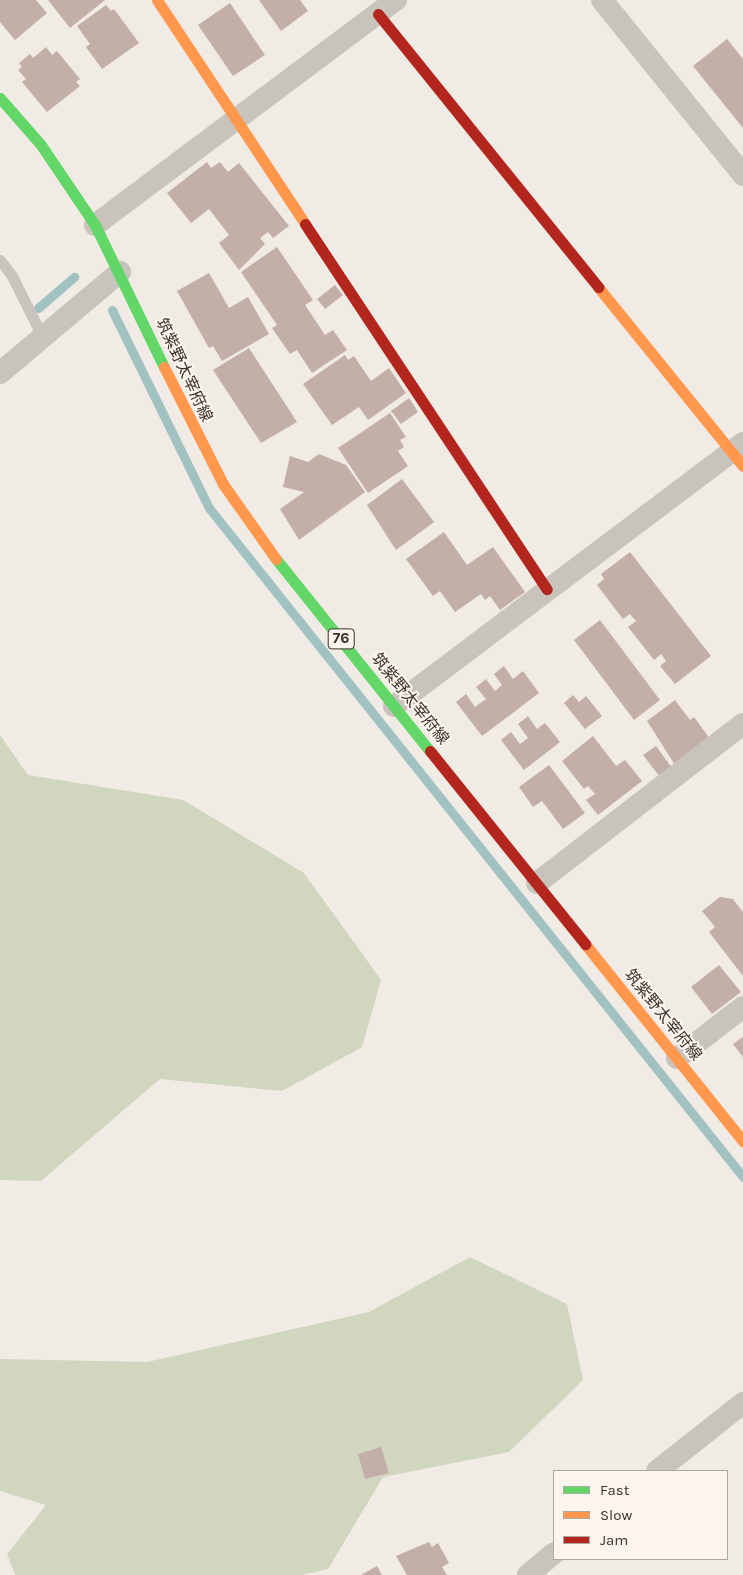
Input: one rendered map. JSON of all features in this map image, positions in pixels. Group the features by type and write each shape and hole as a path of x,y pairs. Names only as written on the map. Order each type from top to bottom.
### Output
{"main road":[{"path":"157,0 547,589"},
{"path":"378,14 739,454"},
{"name":"筑紫野太宰府線","path":"0,98 42,145 95,225 120,272 196,434 223,484 255,532 743,1141"}],"street":[{"path":"95,225 238,121 396,0"},
{"path":"602,0 743,175"},
{"path":"0,373 120,272"},
{"path":"394,706 547,589 739,454"},
{"path":"537,883 743,724"},
{"path":"677,1058 743,1006"},
{"path":"658,1470 743,1403"},
{"path":"528,1575 553,1554"}],"lane":[{"path":"0,260 12,276 42,336"}],"green space":[{"path":"0,735 28,775 183,800 304,873 381,980 362,1047 282,1091 160,1079 41,1181 0,1180"},
{"path":"470,1257 567,1304 583,1380 509,1452 383,1477 328,1569 302,1575 15,1575 7,1554 46,1505 0,1491 0,1359 147,1362 369,1312"}],"building":[{"path":"0,0 36,0 47,13 15,40 0,22"},
{"path":"48,0 105,0 70,28"},
{"path":"259,0 300,0 308,11 281,31"},
{"path":"230,3 265,55 233,76 198,25"},
{"path":"106,5 111,11 114,9 139,43 102,69 86,47 90,44 77,26"},
{"path":"727,39 743,59 743,128 693,66"},
{"path":"46,47 52,55 57,51 80,79 76,82 80,86 47,112 22,82 26,79 18,70 22,67 19,63 30,54 33,58"},
{"path":"207,162 211,168 220,162 228,172 239,163 289,226 273,238 268,232 260,238 265,244 239,270 219,243 229,235 209,209 191,223 167,193"},
{"path":"277,247 313,300 305,305 325,335 333,330 347,350 312,373 297,350 290,354 272,328 277,325 241,272"},
{"path":"209,273 229,308 248,297 269,334 222,361 213,346 209,348 177,291"},
{"path":"335,285 343,295 325,309 317,299"},
{"path":"249,348 297,422 261,443 213,370"},
{"path":"345,355 348,360 354,356 371,381 389,368 406,393 368,420 359,407 332,425 303,384"},
{"path":"409,398 418,412 401,424 391,411"},
{"path":"390,413 406,437 400,440 404,447 398,451 408,466 368,493 338,448"},
{"path":"319,454 346,465 365,492 299,540 280,509 304,492 283,487 290,456 308,462"},
{"path":"402,479 434,522 396,550 367,505"},
{"path":"444,532 467,565 493,547 525,592 500,610 490,596 485,600 481,594 455,612 440,591 433,596 406,559"},
{"path":"630,552 711,656 675,684 660,666 666,661 661,654 654,660 628,627 636,621 630,614 623,619 597,585 604,579 601,574"},
{"path":"600,620 660,700 634,720 574,640"},
{"path":"504,666 513,679 523,671 539,693 482,736 456,702 466,694 475,707 486,699 476,687 486,679 495,691 502,685 494,674"},
{"path":"573,695 579,702 586,696 602,716 585,729 564,703"},
{"path":"675,700 690,720 694,717 710,739 675,765 647,721"},
{"path":"528,716 537,729 545,723 560,742 524,770 501,740 511,732 520,744 528,738 518,724"},
{"path":"593,736 616,766 625,760 642,781 598,815 586,800 595,794 588,786 584,789 562,761"},
{"path":"656,746 672,768 660,777 643,755"},
{"path":"549,765 585,813 563,829 542,801 533,807 519,787"},
{"path":"720,897 733,899 743,912 743,976 709,932 715,927 702,911"},
{"path":"719,965 741,992 712,1014 691,987"},
{"path":"743,1037 743,1057 733,1044"},
{"path":"381,1447 389,1473 365,1479 358,1454"},
{"path":"429,1542 432,1547 438,1543 449,1563 442,1567 447,1575 407,1575 396,1556"},
{"path":"377,1566 382,1575 361,1575"}],"waterway":[{"path":"38,308 74,277"},
{"path":"112,310 209,508 743,1177"}],"traffic: fast":[{"path":"0,98 41,145 95,225 164,367"},
{"path":"276,559 430,751"}],"traffic: slow":[{"path":"157,0 305,224"},
{"path":"598,287 743,466"},
{"path":"164,367 223,484 276,559"},
{"path":"585,944 743,1141"}],"traffic: jam":[{"path":"378,14 598,287"},
{"path":"305,224 547,589"},
{"path":"430,751 585,944"}]}
